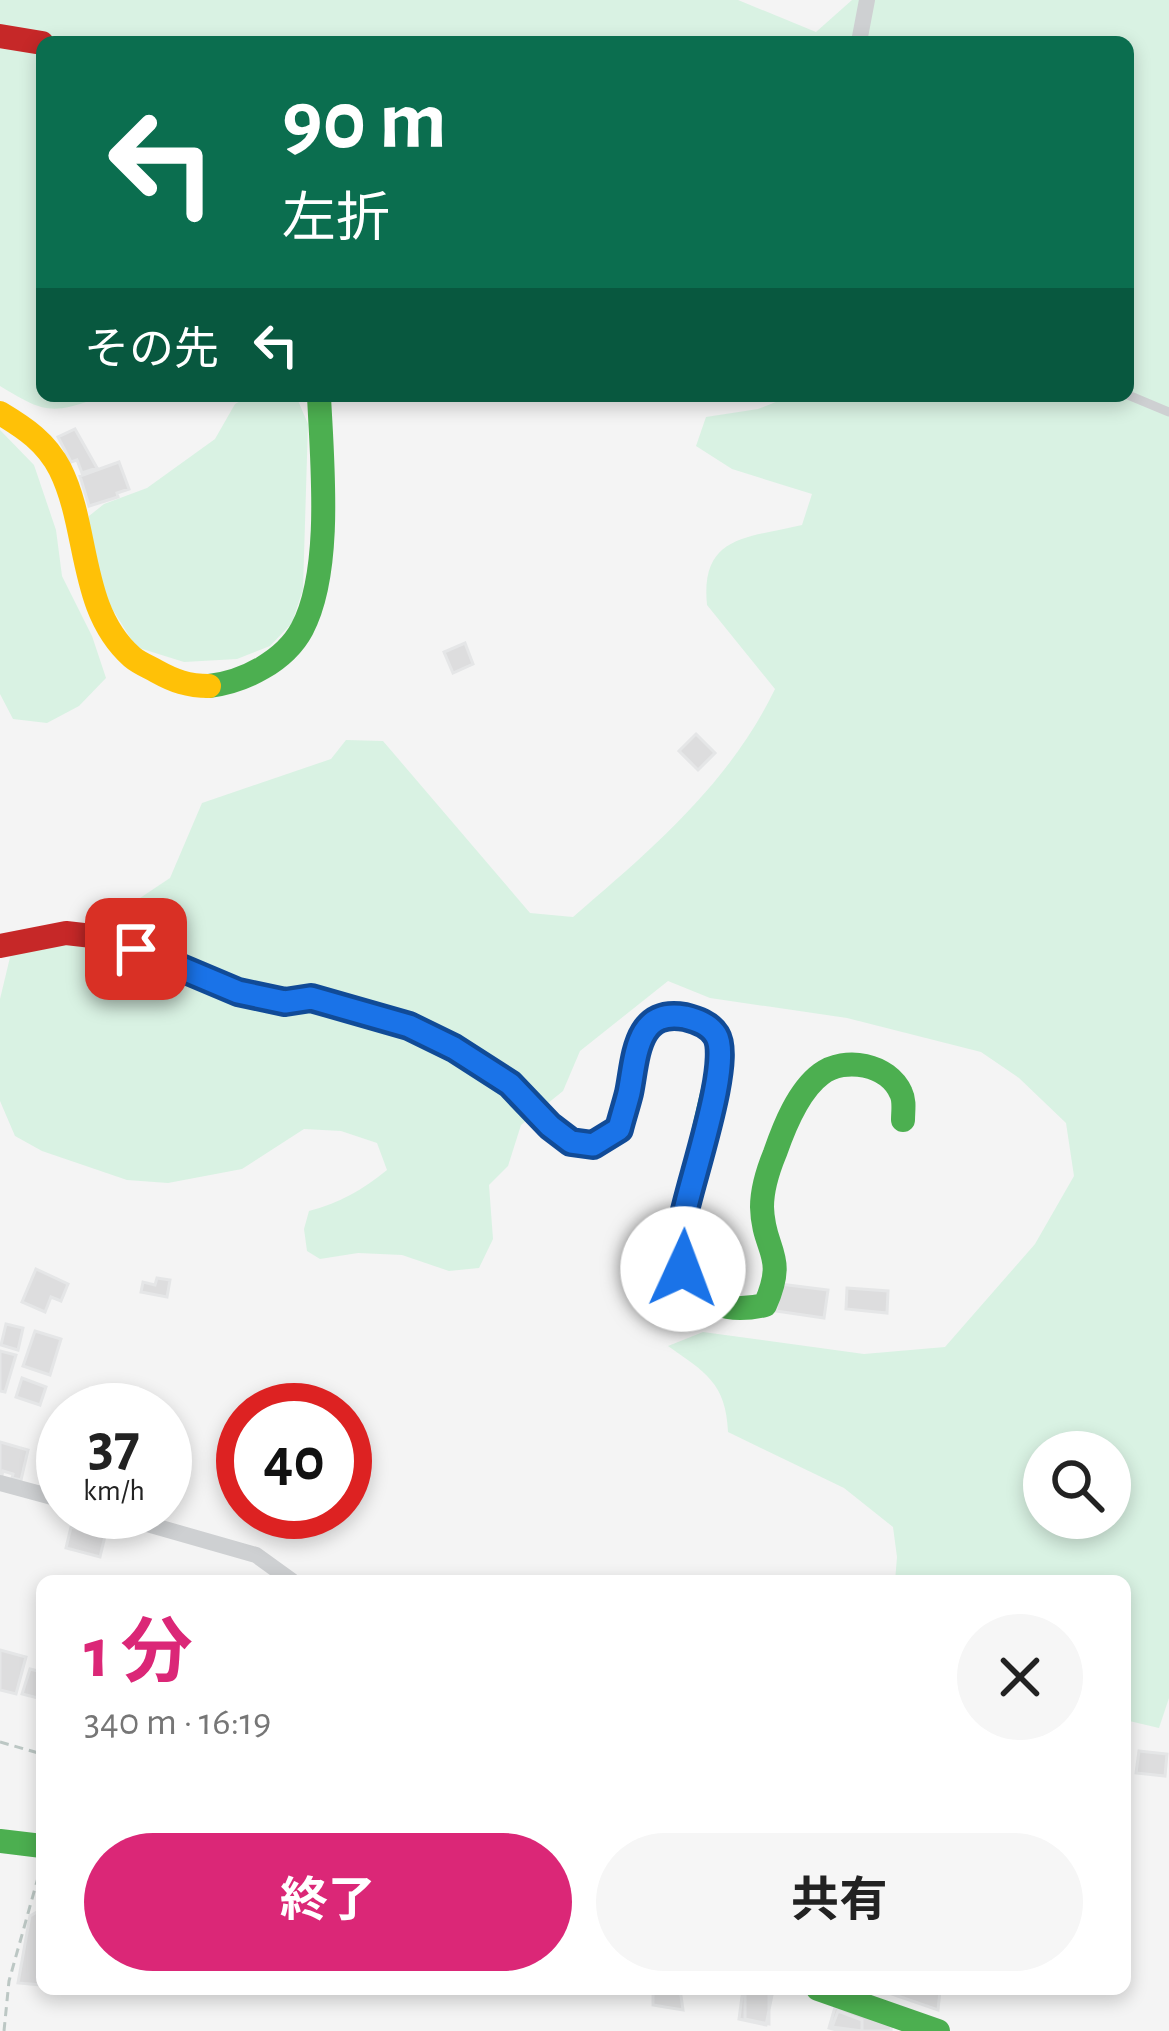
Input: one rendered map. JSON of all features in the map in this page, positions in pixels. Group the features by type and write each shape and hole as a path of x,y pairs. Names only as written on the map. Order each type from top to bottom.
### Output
{"street":[{"path":"860,36 867,0"},
{"path":"0,36 36,42"},
{"path":"0,412 24,425 51,452 63,474 90,585 107,629 138,664 164,678 190,687 218,687 281,655 306,621 319,565 319,402"},
{"path":"0,946 66,933 110,938 238,992 285,1002 311,998 409,1026 510,1084 571,1142 593,1145 619,1129 644,1029 659,1018 681,1016 703,1023 716,1035 722,1052 682,1224 680,1251 692,1288 722,1307 749,1310 765,1305 773,1289 777,1262 762,1208 770,1165 805,1090 824,1071 846,1063 869,1067 891,1077 903,1095 903,1120"},
{"path":"0,1483 36,1493"},
{"path":"192,1537 256,1555 284,1575"},
{"path":"0,1841 36,1845"},
{"path":"835,1995 938,2031"}],"lane":[{"path":"1134,397 1169,412"}],"path":[{"path":"0,1742 36,1752"},
{"path":"4,2031 9,1981 36,1886"}],"green space":[{"path":"0,0 738,0 816,32 852,0 1169,0 1169,1698 1159,1728 1131,1721 1131,1575 896,1575 893,1527 844,1488 728,1432 718,1390 668,1346 703,1332 864,1354 945,1347 1035,1244 1074,1176 1066,1123 1019,1078 981,1052 847,1018 710,998 668,981 580,1051 563,1091 521,1125 508,1166 489,1185 493,1239 479,1268 449,1271 402,1255 358,1253 320,1259 307,1251 304,1229 309,1211 350,1195 387,1170 377,1143 341,1131 304,1129 242,1169 168,1183 127,1180 42,1151 15,1136 0,1101 0,999 12,949 64,940 116,914 170,878 202,803 331,759 346,740 383,741 530,913 573,917 659,840 712,785 757,723 775,689 707,605 711,564 732,543 802,525 812,494 732,469 696,446 706,417 776,402 1134,402 1134,36 36,36 36,402 85,402 44,408 0,386"},
{"path":"299,402 308,424 303,589 292,623 270,646 237,659 184,662 136,647 103,594 87,549 89,516 104,504 147,488 215,439 235,404"},
{"path":"0,430 34,465 56,530 62,576 92,636 106,678 79,706 47,723 13,719 0,694"}],"building":[{"path":"75,429 97,468 82,473 77,460 71,462 58,437"},
{"path":"119,462 129,489 89,506 80,476"},
{"path":"465,643 473,664 453,673 444,652"},
{"path":"696,734 715,753 698,770 679,751"},
{"path":"36,1269 68,1284 61,1301 51,1297 45,1312 22,1302"},
{"path":"157,1278 170,1280 167,1297 141,1292 143,1282 155,1285"},
{"path":"780,1284 828,1290 824,1318 776,1311"},
{"path":"847,1288 888,1291 887,1313 846,1309"},
{"path":"6,1324 23,1328 18,1350 1,1345"},
{"path":"35,1331 61,1339 50,1375 23,1366"},
{"path":"0,1351 16,1355 5,1392 0,1391"},
{"path":"22,1378 36,1383 36,1404 16,1397"},
{"path":"0,1442 28,1450 21,1480 3,1471 0,1475"},
{"path":"68,1539 104,1539 100,1557 66,1548"},
{"path":"0,1650 26,1657 16,1694 0,1690"},
{"path":"30,1669 36,1670 36,1698 22,1694"},
{"path":"1139,1751 1167,1754 1165,1776 1136,1773"},
{"path":"36,1912 36,1984 18,1983 30,1916"},
{"path":"653,1995 681,1995 683,2010 653,2005"},
{"path":"742,1995 772,1995 766,2025 739,2019"},
{"path":"745,1995 769,1995 769,2024 745,2019"},
{"path":"895,1995 940,1995 938,2010"},
{"path":"835,2007 892,2022 891,2031 829,2028"},
{"path":"838,2011 862,2020 862,2031 832,2027"}],"traffic: fast":[{"path":"209,686 249,675 274,660 295,640 312,605 322,547 319,402"},
{"path":"486,1069 510,1084 571,1142 593,1145 619,1129 636,1053 647,1030 666,1017 689,1019 707,1028 722,1051 681,1244 684,1263 698,1291 725,1306 765,1305 772,1288 774,1263 763,1222 764,1186 787,1121 813,1081 842,1065 876,1069 901,1093 903,1120"},
{"path":"0,1841 36,1845"},
{"path":"835,1995 938,2031"}],"traffic: slow":[{"path":"0,413 34,436 60,469 93,592 115,638 135,659 163,675 209,686"}],"traffic: jam":[{"path":"0,36 36,42"},
{"path":"0,946 66,933 110,938 238,991 285,1002 311,998 409,1026 486,1069"}],"route":[{"path":"136,949 238,992 285,1002 311,998 409,1026 510,1084 571,1142 593,1145 619,1129 644,1029 659,1018 681,1016 703,1023 716,1035 722,1052 682,1224 683,1269"}]}
